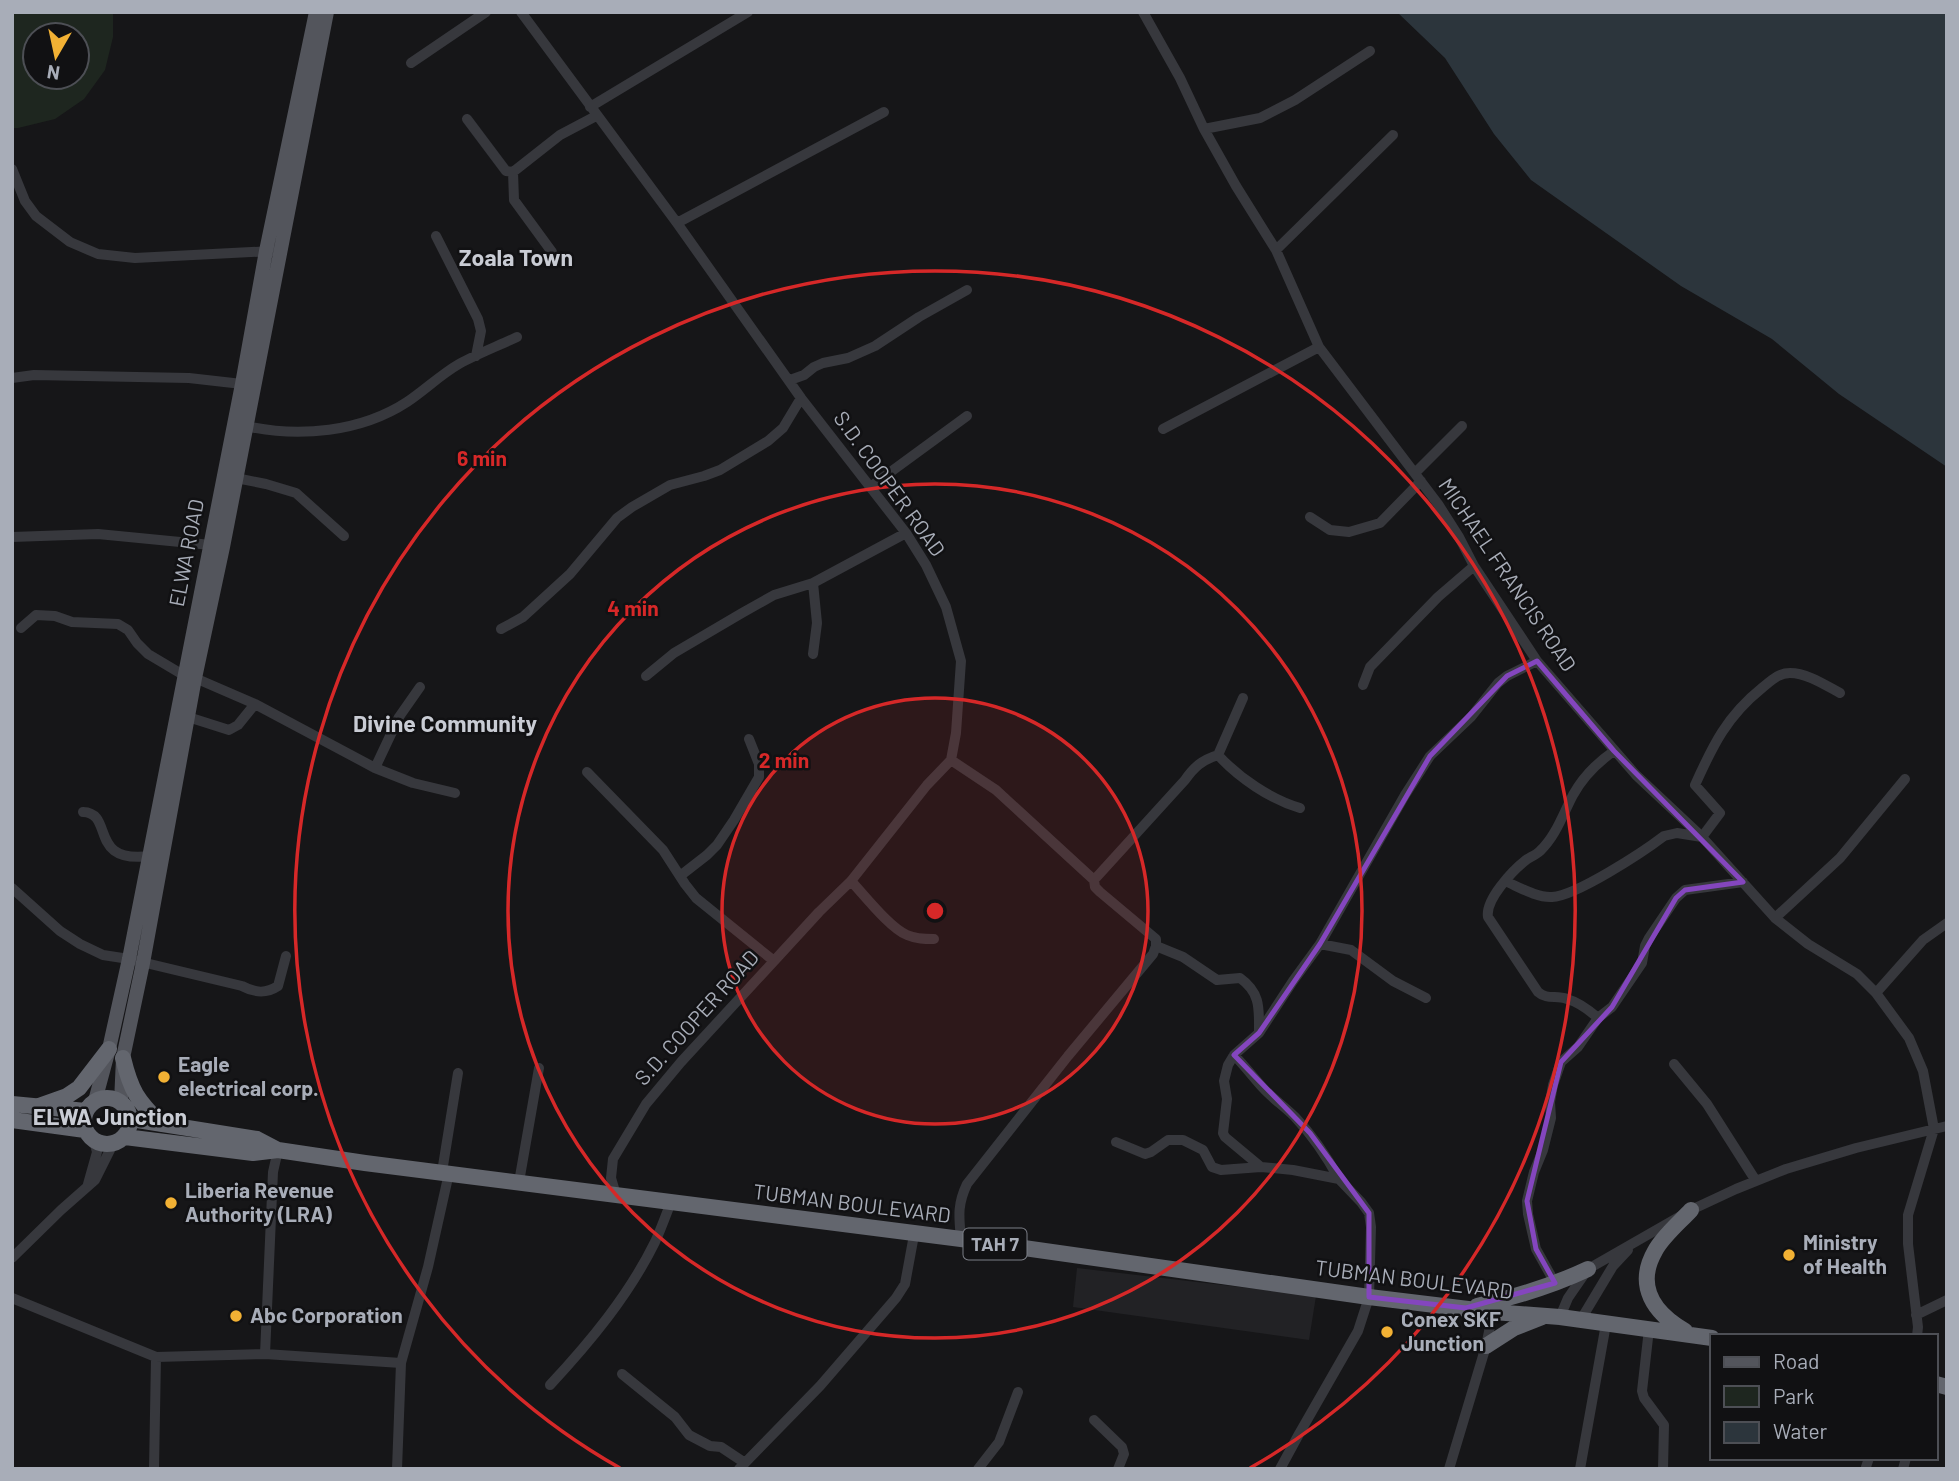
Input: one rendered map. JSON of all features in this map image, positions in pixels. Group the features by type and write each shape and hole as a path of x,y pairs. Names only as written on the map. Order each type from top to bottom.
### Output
{"highway":[{"path":"36,1107 67,1096 79,1088 116,1053 138,1100 161,1124"},
{"path":"12,1104 36,1107 91,1106 108,1098 121,1102 131,1119 131,1126 119,1141 100,1144 90,1135 84,1124 91,1106"},
{"name":"TUBMAN BOULEVARD","path":"131,1119 257,1139 278,1150"},
{"path":"12,1120 90,1135"},
{"name":"TUBMAN BOULEVARD","path":"119,1141 253,1153 278,1150 1369,1297 1710,1338"},
{"path":"1690,1334 1669,1321 1656,1307 1647,1291 1648,1268 1655,1249 1691,1210"},
{"path":"1466,1308 1518,1295 1588,1269"},
{"path":"1486,1346 1514,1328 1553,1317"}],"main road":[{"name":"ELWA ROAD","path":"136,961 150,856 246,426 273,251 316,12"},
{"name":"ELWA ROAD","path":"91,1106 116,1053 136,961 188,717 190,677 211,545 242,384 327,12"},
{"name":"ELWA ROAD","path":"116,1053 121,1102"}],"street":[{"path":"411,63 486,12"},
{"name":"S.D. COOPER ROAD","path":"521,12 677,223 801,398 906,533 926,565 946,607 961,662 956,733 951,760 927,785 851,881 819,912 681,1062 646,1104 613,1159 611,1178 616,1195"},
{"path":"552,252 514,200 513,173 593,111 748,12"},
{"name":"MICHAEL FRANCIS ROAD","path":"1143,12 1180,78 1204,129 1276,250 1319,347 1460,537 1474,566 1537,661 1614,751 1702,837 1775,918 1808,944 1857,974 1875,993 1909,1038 1923,1071 1934,1129"},
{"path":"1204,129 1260,118 1295,100 1370,51"},
{"path":"677,223 884,112"},
{"path":"467,119 506,171 513,173"},
{"path":"1276,250 1393,135"},
{"path":"12,169 25,201 36,216 70,242 98,254 135,258 273,251"},
{"path":"436,236 478,318 481,331 476,356"},
{"path":"790,380 804,375 814,367 848,358 875,346 967,290"},
{"path":"246,426 301,432 342,428 383,414 407,402 449,371 517,337"},
{"path":"1163,429 1319,347"},
{"path":"12,378 34,375 164,377 242,384"},
{"path":"501,629 523,617 570,574 617,519 632,507 670,485 720,470 768,441 783,428 801,398"},
{"path":"870,487 967,416"},
{"path":"1311,517 1330,530 1349,532 1380,523 1462,426"},
{"path":"236,478 296,493 344,536"},
{"path":"646,676 674,653 774,595 813,583 906,533"},
{"path":"12,537 98,534 211,545"},
{"path":"1363,685 1370,667 1438,597 1474,566"},
{"path":"813,583 817,623 813,654"},
{"path":"21,628 36,615 55,616 72,622 118,624 128,630 148,654 190,677 255,704 375,768 413,783 455,793"},
{"path":"1261,1167 1223,1133 1227,1099 1224,1081 1228,1065 1234,1055 1259,1033 1320,944 1430,756 1471,717 1498,683 1537,661"},
{"path":"1505,881 1550,898 1583,887 1664,836 1677,833 1702,837 1720,813 1695,785 1728,720 1741,706 1773,679 1786,673 1814,680 1840,693"},
{"path":"375,768 399,718 420,687"},
{"path":"1094,880 1193,769 1204,759 1217,755 1242,698"},
{"path":"188,717 229,730 238,725 255,704"},
{"path":"680,876 717,845 759,777 760,764 749,739"},
{"path":"1598,1018 1586,1008 1567,999 1543,996 1538,992 1488,917 1487,909 1505,881 1551,838 1575,792 1599,762 1614,751"},
{"path":"1217,755 1251,783 1283,803 1300,808"},
{"path":"951,760 996,790 1094,880 1100,892 1156,939 1153,954 967,1184 958,1210 961,1240"},
{"path":"587,772 663,850 696,898 774,961"},
{"path":"1775,918 1840,858 1905,779"},
{"path":"83,813 97,817 108,845 116,853 136,858 150,856"},
{"path":"851,881 885,918 904,934 915,938 934,939"},
{"path":"1555,1283 1536,1250 1527,1201 1551,1118 1553,1085 1561,1062 1578,1046 1598,1018 1612,1007 1642,963 1648,938 1676,898 1685,890 1743,883"},
{"path":"12,888 52,924 80,944 103,955 242,986 261,993 278,986 286,956"},
{"path":"1875,993 1923,940 1947,923"},
{"path":"1320,944 1351,950 1393,981 1426,999"},
{"path":"1156,946 1183,957 1217,980 1240,978 1252,987 1259,1006 1259,1033"},
{"path":"1234,1055 1263,1088 1310,1133 1339,1179 1369,1213 1371,1227 1369,1297 1358,1331 1280,1469"},
{"path":"1674,1064 1707,1104 1756,1181"},
{"path":"519,1182 539,1068"},
{"path":"397,1469 401,1363 428,1267 445,1172 458,1073"},
{"path":"1553,1317 1588,1269 1691,1210 1786,1169 1856,1148 1947,1126"},
{"path":"1917,1334 1908,1244 1908,1215 1934,1129"},
{"path":"87,1186 97,1152 90,1135"},
{"path":"1116,1142 1145,1154 1168,1140 1183,1140 1203,1150 1212,1167 1221,1170 1261,1167 1339,1179"},
{"path":"12,1258 95,1180 119,1141"},
{"path":"265,1354 273,1172 278,1150"},
{"path":"550,1385 577,1356 629,1285 654,1243 671,1202"},
{"path":"622,1374 675,1417 689,1435 710,1446 721,1447 742,1466 820,1386 896,1298 905,1284 914,1235"},
{"path":"1580,1321 1613,1266 1638,1241"},
{"path":"12,1298 156,1357 265,1354 401,1363"},
{"path":"1916,1315 1947,1300"},
{"path":"1449,1469 1486,1346 1493,1312"},
{"path":"1581,1469 1606,1324"},
{"path":"1649,1329 1642,1391 1644,1398 1664,1425 1663,1469"},
{"path":"155,1469 156,1357"},
{"path":"978,1469 999,1442 1018,1392"},
{"path":"1094,1420 1124,1450 1118,1469"}],"highlighted area":[{"path":"1537,661 1614,751 1743,882 1685,890 1676,898 1612,1007 1561,1062 1527,1201 1536,1249 1555,1283 1466,1308 1369,1297 1369,1213 1310,1133 1234,1055 1259,1033 1320,944 1430,756 1507,676"}],"shaded area":[{"path":"1077,1268 1316,1296 1309,1340 1073,1307"}],"green space":[{"path":"12,12 113,12 113,37 105,70 91,89 91,21 21,21 21,91 90,91 84,99 55,119 12,128"}],"water":[{"path":"1397,12 1947,12 1947,467 1839,394 1772,339 1681,286 1531,180 1494,134 1445,58"}],"place":[{"name":"Eagle electrical corp.","path":"164,1077"},
{"name":"Liberia Revenue Authority (LRA)","path":"171,1203"},
{"name":"Ministry of Health","path":"1789,1255"},
{"name":"Abc Corporation","path":"236,1316"},
{"name":"Conex SKF Junction","path":"1387,1332"}],"district":[{"name":"Zoala Town","path":"516,258"},
{"name":"Divine Community","path":"445,724"},
{"name":"ELWA Junction","path":"110,1117"}]}
